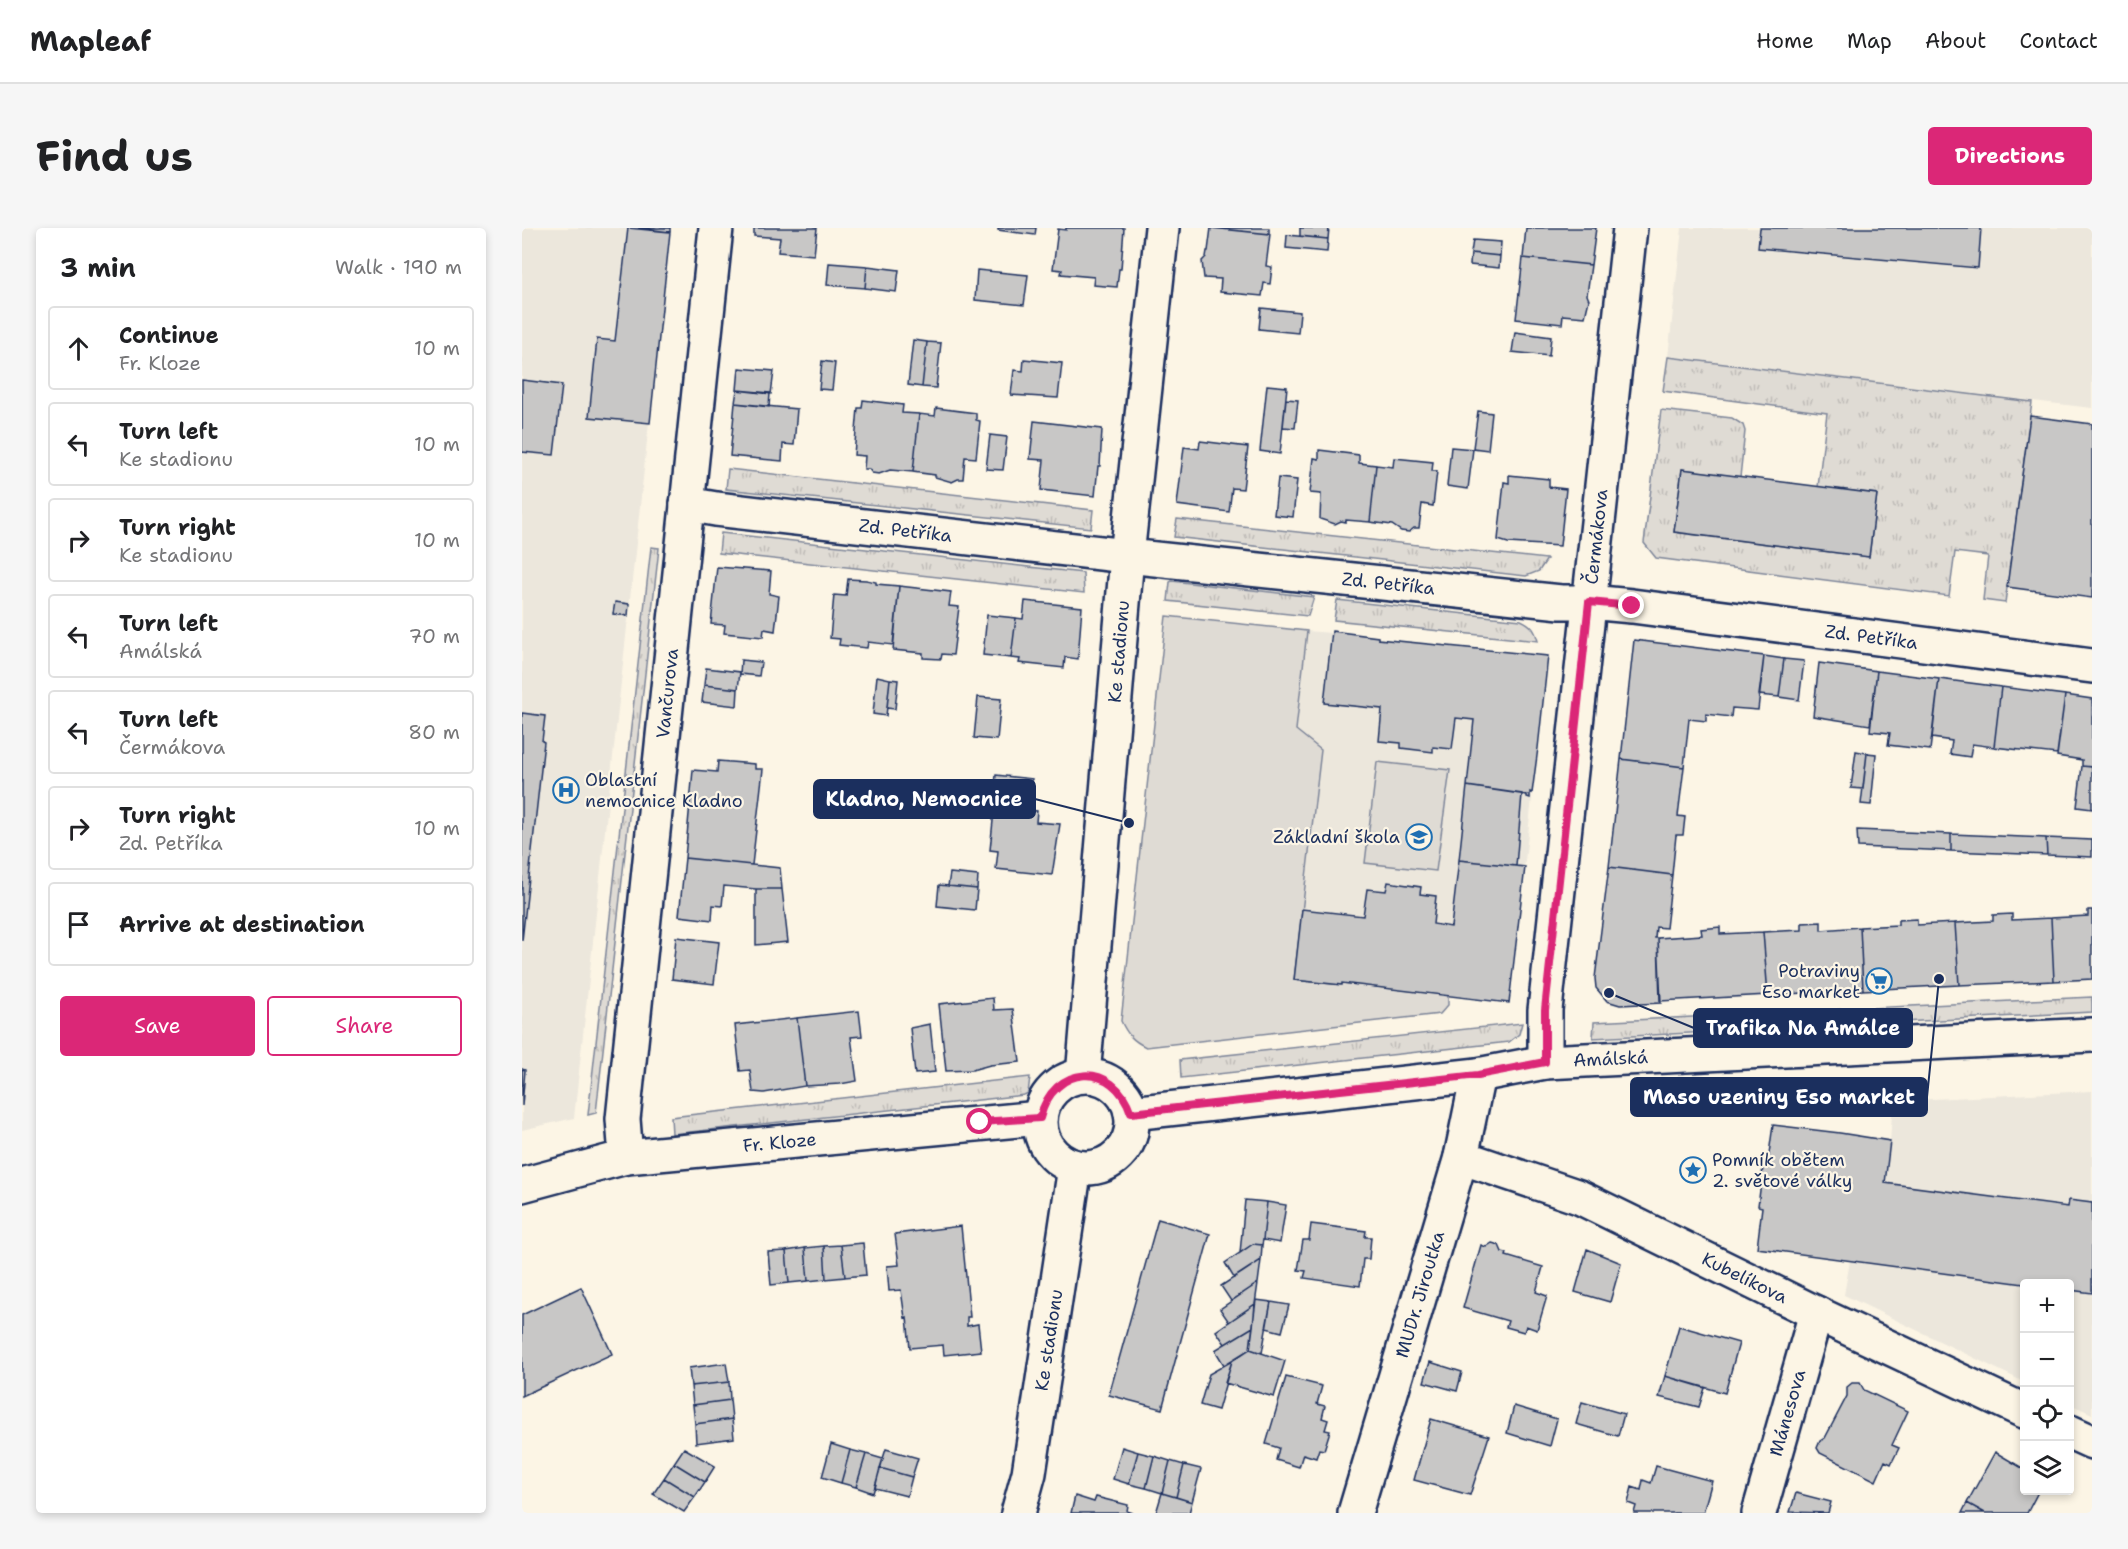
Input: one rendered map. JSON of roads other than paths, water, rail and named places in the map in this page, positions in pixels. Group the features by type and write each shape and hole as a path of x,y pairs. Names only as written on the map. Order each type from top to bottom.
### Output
{"street":[{"name":"Vančurova","path":"627,1157 623,1119 716,228"},
{"name":"Ke stadionu","path":"1083,1076 1127,556 1162,228"},
{"name":"Čermákova","path":"1545,1062 1545,1010 1630,228"},
{"name":"Zd. Petříka","path":"687,504 1127,556 1561,602 1589,602 2092,666"},
{"name":"Amálská","path":"1131,1113 1478,1075 1545,1062 2092,1035"},
{"name":"MUDr. Jiroutka","path":"1355,1513 1461,1157 1478,1075"},
{"path":"1097,1077 1119,1089 1127,1100 1131,1113 1132,1126 1129,1139 1113,1160 1101,1166 1075,1167 1063,1162 1053,1154 1040,1131 1043,1104 1049,1093 1059,1084 1071,1078 1097,1077"},
{"name":"Fr. Kloze","path":"522,1185 627,1157 1040,1118"},
{"name":"Kubelíkova","path":"1461,1157 1579,1197 2020,1409"},
{"name":"Ke stadionu","path":"1018,1513 1029,1473 1075,1167"},
{"name":"Mánesova","path":"1759,1513 1816,1312"},
{"path":"2074,1434 2092,1442"}],"place":[{"name":"Oblastní nemocnice Kladno","path":"566,790"},
{"name":"Kladno, Nemocnice","path":"1129,823"},
{"name":"Základní škola","path":"1419,837"},
{"name":"Maso uzeniny Eso market","path":"1939,979"},
{"name":"Potraviny Eso market","path":"1879,981"},
{"name":"Trafika Na Amálce","path":"1609,993"},
{"name":"Pomník obětem 2. světové války","path":"1693,1170"}]}
